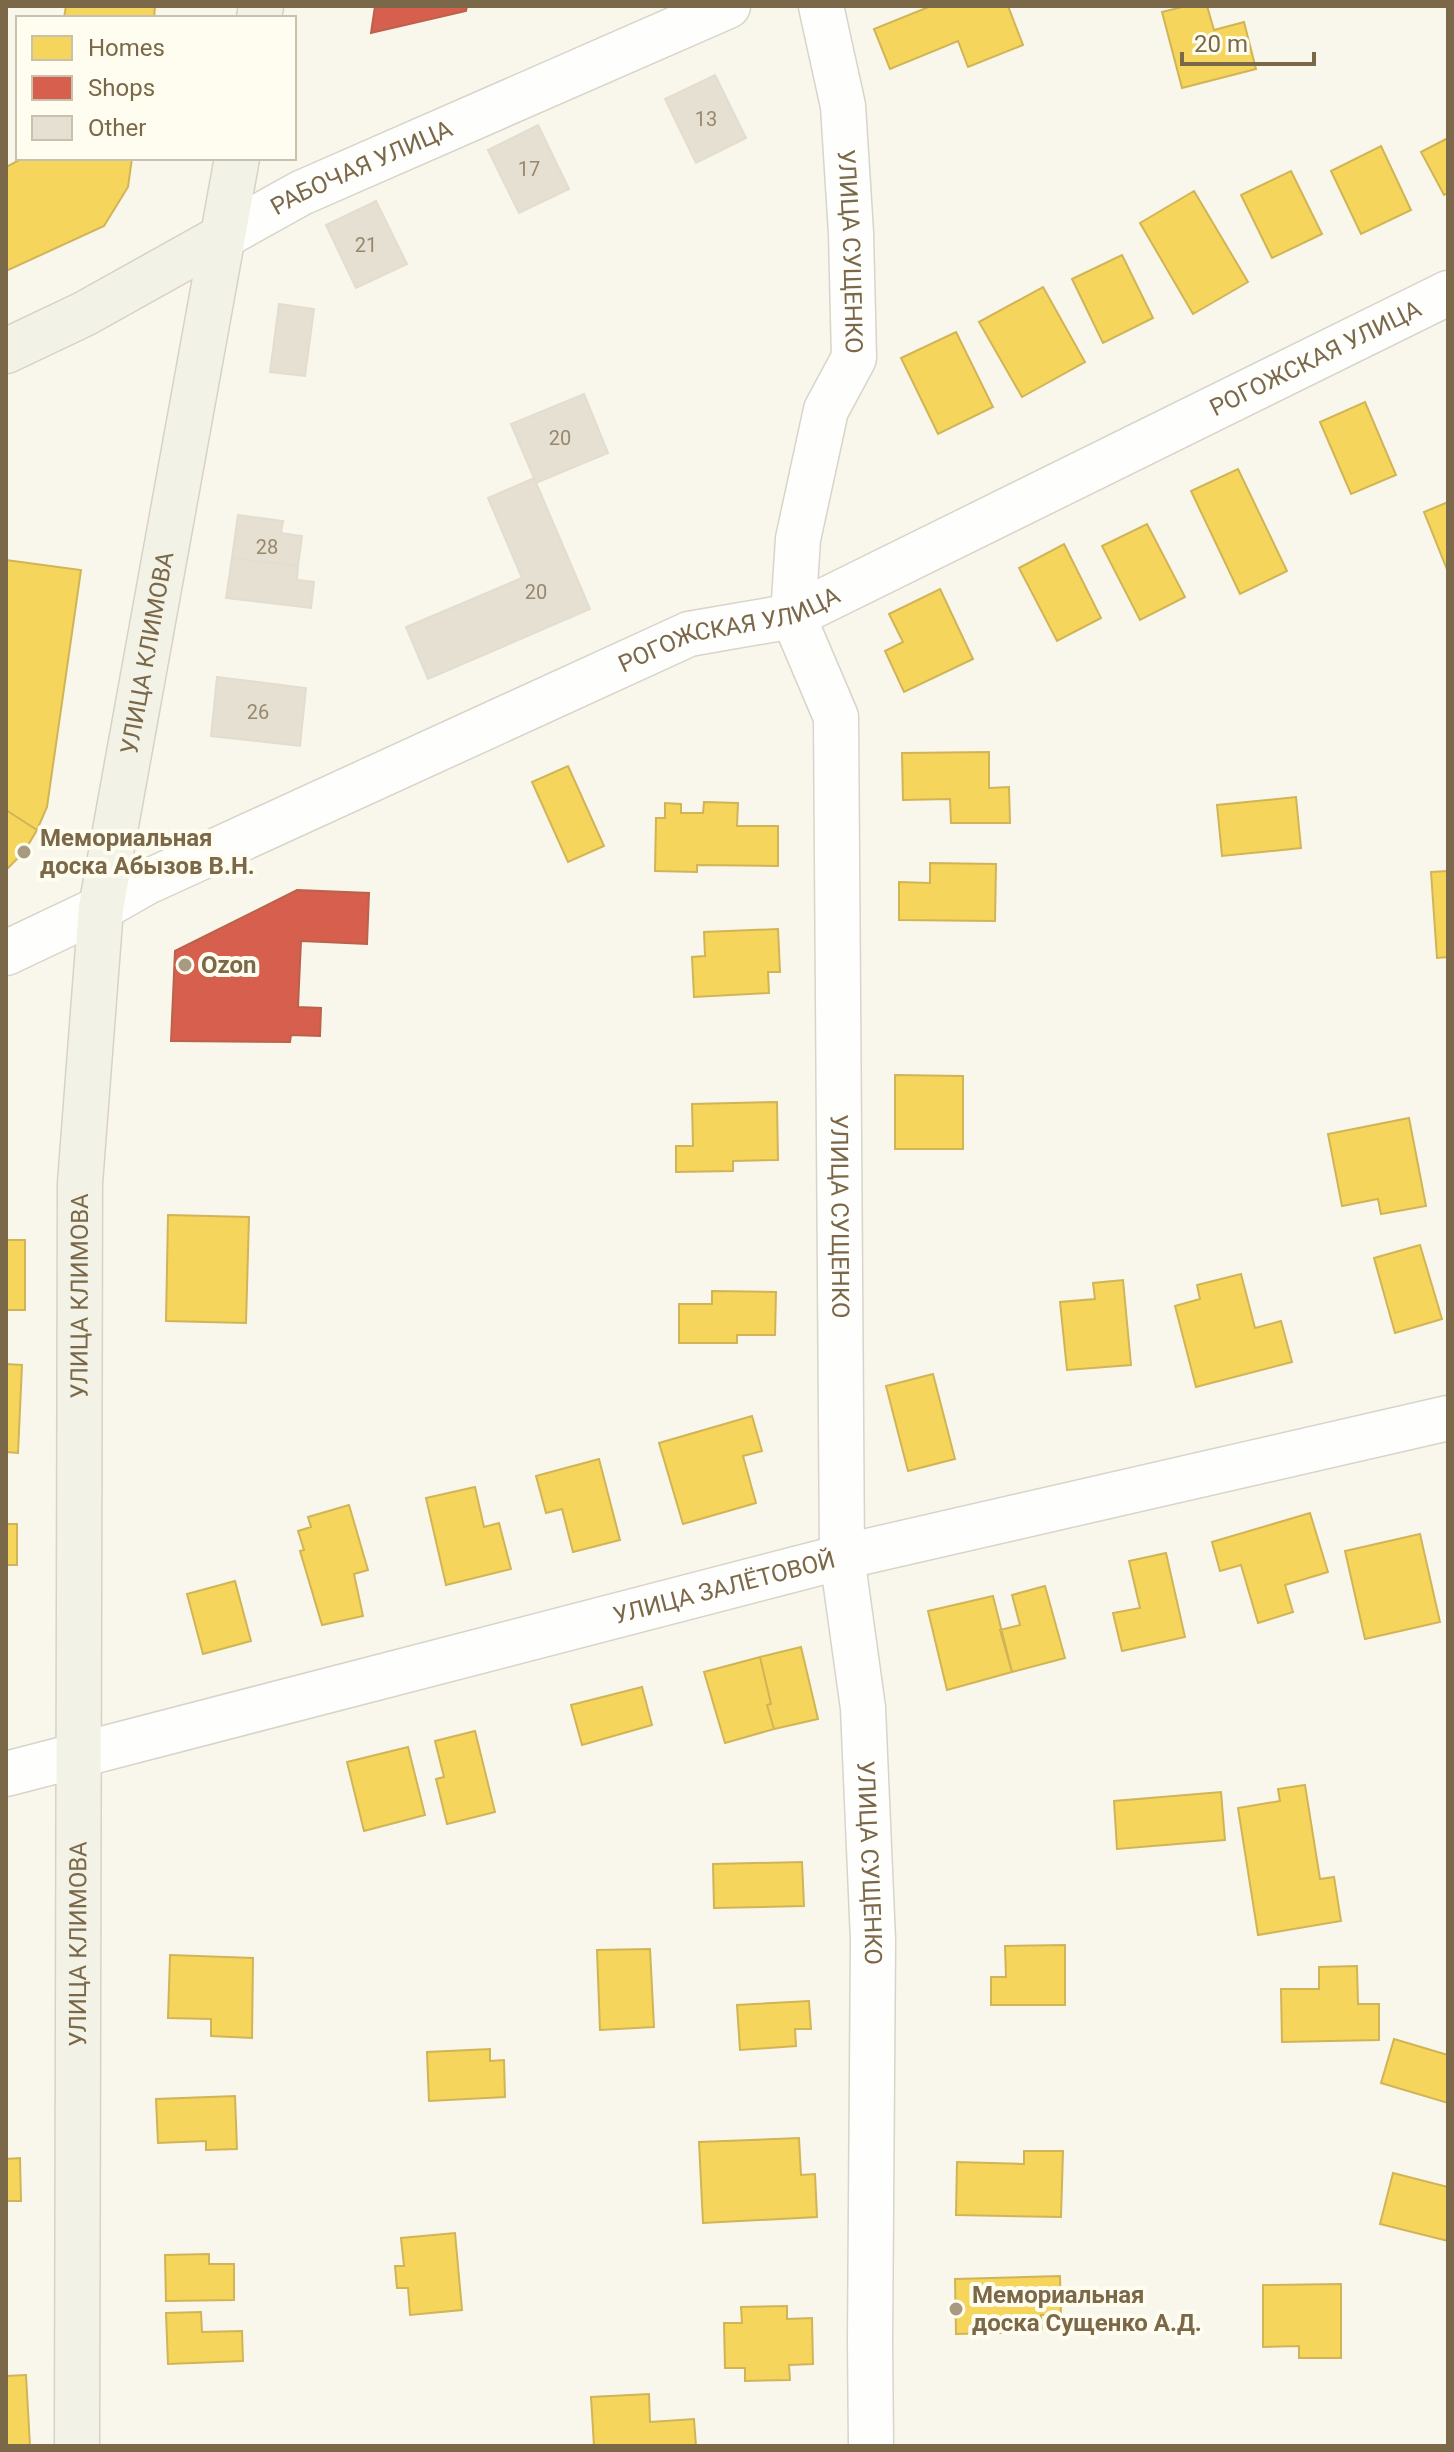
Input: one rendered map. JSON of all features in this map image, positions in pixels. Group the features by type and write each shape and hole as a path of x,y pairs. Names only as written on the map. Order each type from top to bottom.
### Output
{"main road":[{"name":"УЛИЦА КЛИМОВА","path":"77,2446 80,1183 101,908 237,160"},
{"name":"РАБОЧАЯ УЛИЦА","path":"6,351 84,314 222,237"}],"street":[{"name":"РАБОЧАЯ УЛИЦА","path":"222,237 301,193 728,6"},
{"name":"УЛИЦА СУЩЕНКО","path":"821,6 843,106 851,233 854,358 826,410 798,539 793,616 836,717 842,1557 863,1708 873,1940 871,2446"},
{"name":"РОГОЖСКАЯ УЛИЦА","path":"6,953 101,908 145,883 689,634 793,616 1448,293"},
{"name":"УЛИЦА ЗАЛЁТОВОЙ","path":"6,1774 842,1557 1448,1418"}],"building: Homes":[{"path":"66,6 155,6 154,16 64,16"},
{"path":"931,6 1008,6 1023,45 968,67 958,41 890,69 874,29"},
{"path":"1186,6 1207,6 1214,30 1244,22 1256,69 1182,88 1162,12"},
{"path":"1448,138 1448,193 1444,195 1421,152"},
{"path":"1381,146 1411,210 1361,234 1331,171"},
{"path":"19,160 132,160 128,187 104,226 6,271 6,167"},
{"path":"1291,171 1322,234 1272,258 1241,195"},
{"path":"1194,191 1248,282 1193,314 1140,223"},
{"path":"1122,255 1153,318 1103,343 1072,279"},
{"path":"1043,287 1085,362 1022,397 979,322"},
{"path":"956,332 993,407 938,434 901,358"},
{"path":"1365,402 1396,475 1351,494 1320,422"},
{"path":"1238,469 1287,571 1240,594 1191,491"},
{"path":"1448,502 1448,572 1424,512"},
{"path":"1147,524 1185,597 1140,620 1102,546"},
{"path":"1064,544 1101,618 1057,641 1019,568"},
{"path":"6,560 81,570 47,807 37,830 6,810"},
{"path":"940,589 973,659 904,692 885,651 903,642 889,614"},
{"path":"989,752 989,788 1009,787 1010,823 951,823 950,799 903,800 902,753"},
{"path":"568,766 604,846 568,862 532,782"},
{"path":"1296,797 1301,848 1222,856 1217,805"},
{"path":"704,802 738,803 737,826 778,826 778,866 697,865 697,872 655,871 656,818 665,818 665,803 681,804 681,813 703,813"},
{"path":"6,810 37,830 24,852 6,870"},
{"path":"930,863 996,864 995,921 899,920 899,882 930,883"},
{"path":"1448,871 1448,957 1437,958 1431,872"},
{"path":"778,929 780,972 768,972 769,993 694,997 692,957 705,956 704,932"},
{"path":"895,1075 963,1076 963,1149 895,1149"},
{"path":"777,1102 778,1160 733,1161 733,1171 676,1172 676,1146 693,1146 692,1104"},
{"path":"1409,1118 1426,1206 1381,1214 1378,1199 1342,1206 1328,1134"},
{"path":"168,1215 249,1217 246,1323 166,1321"},
{"path":"6,1240 25,1240 25,1310 6,1310"},
{"path":"1420,1245 1442,1319 1395,1333 1374,1258"},
{"path":"1241,1274 1255,1328 1281,1321 1292,1362 1196,1387 1175,1306 1200,1299 1197,1285"},
{"path":"1123,1280 1131,1365 1067,1370 1060,1302 1095,1299 1093,1283"},
{"path":"712,1291 776,1292 775,1335 737,1335 737,1343 679,1343 679,1304 712,1304"},
{"path":"6,1364 22,1365 18,1453 6,1452"},
{"path":"933,1374 955,1459 908,1471 886,1386"},
{"path":"752,1416 762,1451 743,1456 756,1503 683,1524 659,1443"},
{"path":"599,1459 620,1540 573,1552 562,1509 546,1513 536,1476"},
{"path":"475,1487 484,1527 499,1523 511,1569 446,1585 426,1498"},
{"path":"349,1505 368,1570 354,1574 363,1616 322,1625 300,1551 304,1550 298,1531 311,1527 308,1517"},
{"path":"1310,1513 1328,1572 1285,1585 1293,1612 1258,1623 1241,1565 1220,1571 1212,1542"},
{"path":"6,1524 17,1524 17,1565 6,1565"},
{"path":"1420,1534 1440,1622 1365,1639 1345,1551"},
{"path":"1166,1553 1185,1637 1122,1651 1113,1613 1140,1608 1129,1561"},
{"path":"235,1581 251,1641 203,1654 187,1594"},
{"path":"1045,1586 1065,1658 1012,1672 1000,1630 1020,1625 1012,1595"},
{"path":"993,1596 1012,1672 947,1690 928,1611"},
{"path":"801,1647 818,1719 774,1729 760,1657"},
{"path":"760,1657 774,1729 725,1743 704,1672"},
{"path":"642,1687 652,1725 582,1745 571,1705"},
{"path":"475,1731 495,1812 447,1824 436,1779 444,1777 435,1741"},
{"path":"408,1747 425,1815 364,1831 347,1762"},
{"path":"1305,1785 1320,1879 1334,1877 1341,1921 1258,1935 1238,1808 1280,1801 1278,1789"},
{"path":"1221,1792 1225,1840 1117,1849 1114,1801"},
{"path":"802,1862 804,1906 714,1908 713,1864"},
{"path":"1065,1945 1065,2005 991,2005 991,1977 1006,1977 1005,1946"},
{"path":"650,1949 654,2027 600,2030 597,1950"},
{"path":"170,1955 253,1958 252,2038 211,2036 211,2019 168,2018"},
{"path":"1357,1966 1358,2004 1379,2004 1379,2040 1282,2042 1281,1989 1319,1989 1319,1967"},
{"path":"809,2001 811,2029 795,2029 796,2046 740,2050 737,2005"},
{"path":"1394,2039 1448,2055 1448,2103 1381,2083"},
{"path":"490,2049 490,2061 504,2060 505,2097 429,2101 427,2052"},
{"path":"235,2096 237,2149 206,2150 206,2141 158,2143 156,2099"},
{"path":"799,2138 801,2175 815,2174 817,2217 703,2223 699,2142"},
{"path":"1024,2151 1063,2151 1061,2217 956,2215 957,2162 1024,2164"},
{"path":"20,2158 21,2201 6,2201 6,2159"},
{"path":"1393,2173 1448,2187 1448,2241 1380,2224"},
{"path":"455,2233 462,2310 410,2315 408,2288 397,2288 395,2266 404,2266 401,2238"},
{"path":"209,2254 209,2264 234,2264 234,2300 166,2301 165,2255"},
{"path":"1060,2276 1061,2315 1041,2315 1042,2332 956,2334 955,2279"},
{"path":"1341,2284 1341,2358 1299,2358 1299,2346 1263,2347 1263,2285"},
{"path":"787,2306 787,2319 812,2318 813,2364 789,2365 790,2380 745,2381 745,2368 725,2368 724,2323 742,2323 741,2307"},
{"path":"201,2312 202,2332 242,2331 243,2361 168,2364 166,2313"},
{"path":"26,2375 30,2446 6,2446 6,2376"},
{"path":"649,2394 650,2422 694,2419 696,2446 594,2446 591,2397"}],"building: Shops":[{"path":"375,6 467,6 466,11 371,33"},
{"path":"297,890 369,893 367,944 301,941 298,1007 321,1008 320,1036 291,1035 290,1042 171,1041 175,951"}],"building: Other":[{"path":"715,75 746,138 696,163 665,99"},
{"path":"538,125 569,189 519,213 488,150"},
{"path":"376,201 407,264 356,288 326,225"},
{"path":"279,304 314,309 305,376 270,372"},
{"path":"584,394 608,453 536,483 511,424"},
{"path":"534,478 590,609 428,679 406,627 522,578 488,498"},
{"path":"238,515 283,521 281,533 302,536 298,566 232,558"},
{"path":"232,558 298,566 297,580 314,582 311,608 226,598"},
{"path":"217,677 306,688 300,746 211,736"}],"place":[{"name":"Мемориальная доска Абызов В.Н.","path":"24,852"},
{"name":"Ozon","path":"185,965"},
{"name":"Мемориальная доска Сущенко А.Д.","path":"956,2309"}]}
